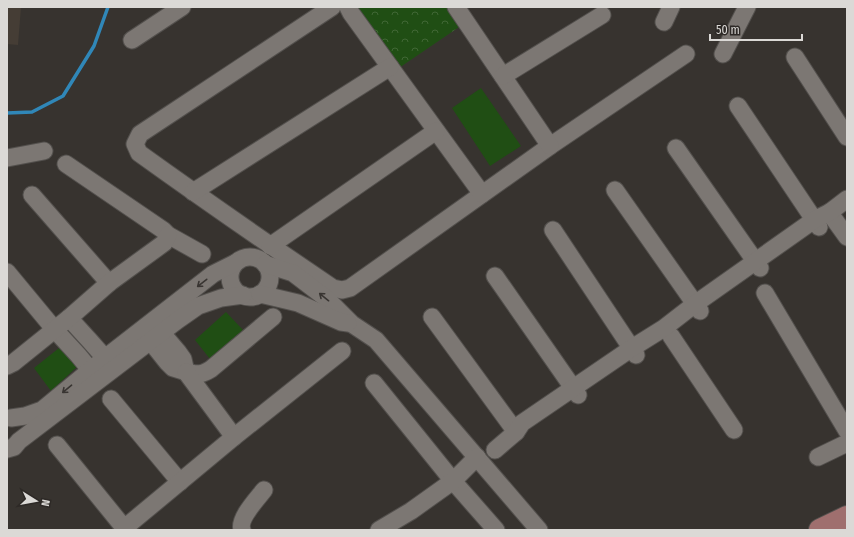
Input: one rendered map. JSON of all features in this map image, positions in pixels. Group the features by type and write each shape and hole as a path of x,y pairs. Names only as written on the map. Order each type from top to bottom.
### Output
{"main road":[{"path":"820,530 847,517"}],"street":[{"path":"132,40 182,7"},
{"path":"332,7 140,134 135,144 139,153 193,192 333,288 342,290 350,288 550,146 686,54"},
{"path":"348,7 482,194"},
{"path":"664,22 671,7"},
{"path":"723,54 747,7"},
{"path":"462,9 503,76 550,146"},
{"path":"503,76 602,15"},
{"path":"795,57 847,137"},
{"path":"193,192 390,67"},
{"path":"738,106 817,224"},
{"path":"270,246 436,131"},
{"path":"676,148 758,265"},
{"path":"7,158 44,151"},
{"path":"66,164 168,235 202,254"},
{"path":"615,190 698,308"},
{"path":"32,195 109,284"},
{"path":"495,450 516,432 522,423 576,392 664,328 698,308 817,224 837,213 847,199"},
{"path":"837,213 847,236"},
{"path":"553,230 634,351"},
{"path":"7,366 13,363 69,318 109,284 164,243 168,235"},
{"path":"10,448 109,363 151,331 213,274 245,257 256,257 265,264 292,273 327,299 352,324 376,340 539,530"},
{"path":"235,263 230,273 232,285 239,293 249,297 260,294 298,303 341,322 352,324"},
{"path":"260,294 268,286 270,274 265,264"},
{"path":"7,272 54,330 95,375"},
{"path":"495,276 576,392"},
{"path":"765,292 847,431"},
{"path":"151,331 178,320 198,306 221,298 243,295"},
{"path":"634,351 671,336 698,308"},
{"path":"186,372 197,374 204,373 274,317"},
{"path":"432,317 516,432"},
{"path":"69,318 109,363"},
{"path":"151,331 178,352 183,359 186,372 234,437"},
{"path":"671,336 734,430"},
{"path":"57,445 121,524 130,527 134,520 234,437 342,351"},
{"path":"9,418 24,416 42,410 95,375"},
{"path":"374,383 453,481 496,530"},
{"path":"111,399 180,482"},
{"path":"9,418 16,422 20,428 21,435 10,448"},
{"path":"818,457 847,443"},
{"path":"387,528 453,481 477,457"},
{"path":"242,530 241,527 244,516 264,490"}],"shaded area":[{"path":"7,7 21,7 18,45 7,44"}],"green space":[{"path":"354,7 454,7 465,23 396,70"},
{"path":"481,88 521,146 490,166 452,108"},
{"path":"226,312 243,330 210,359 195,340"},
{"path":"64,344 80,364 51,391 34,368"}],"waterway":[{"path":"7,113 32,112 63,96 94,46 108,7"}]}
